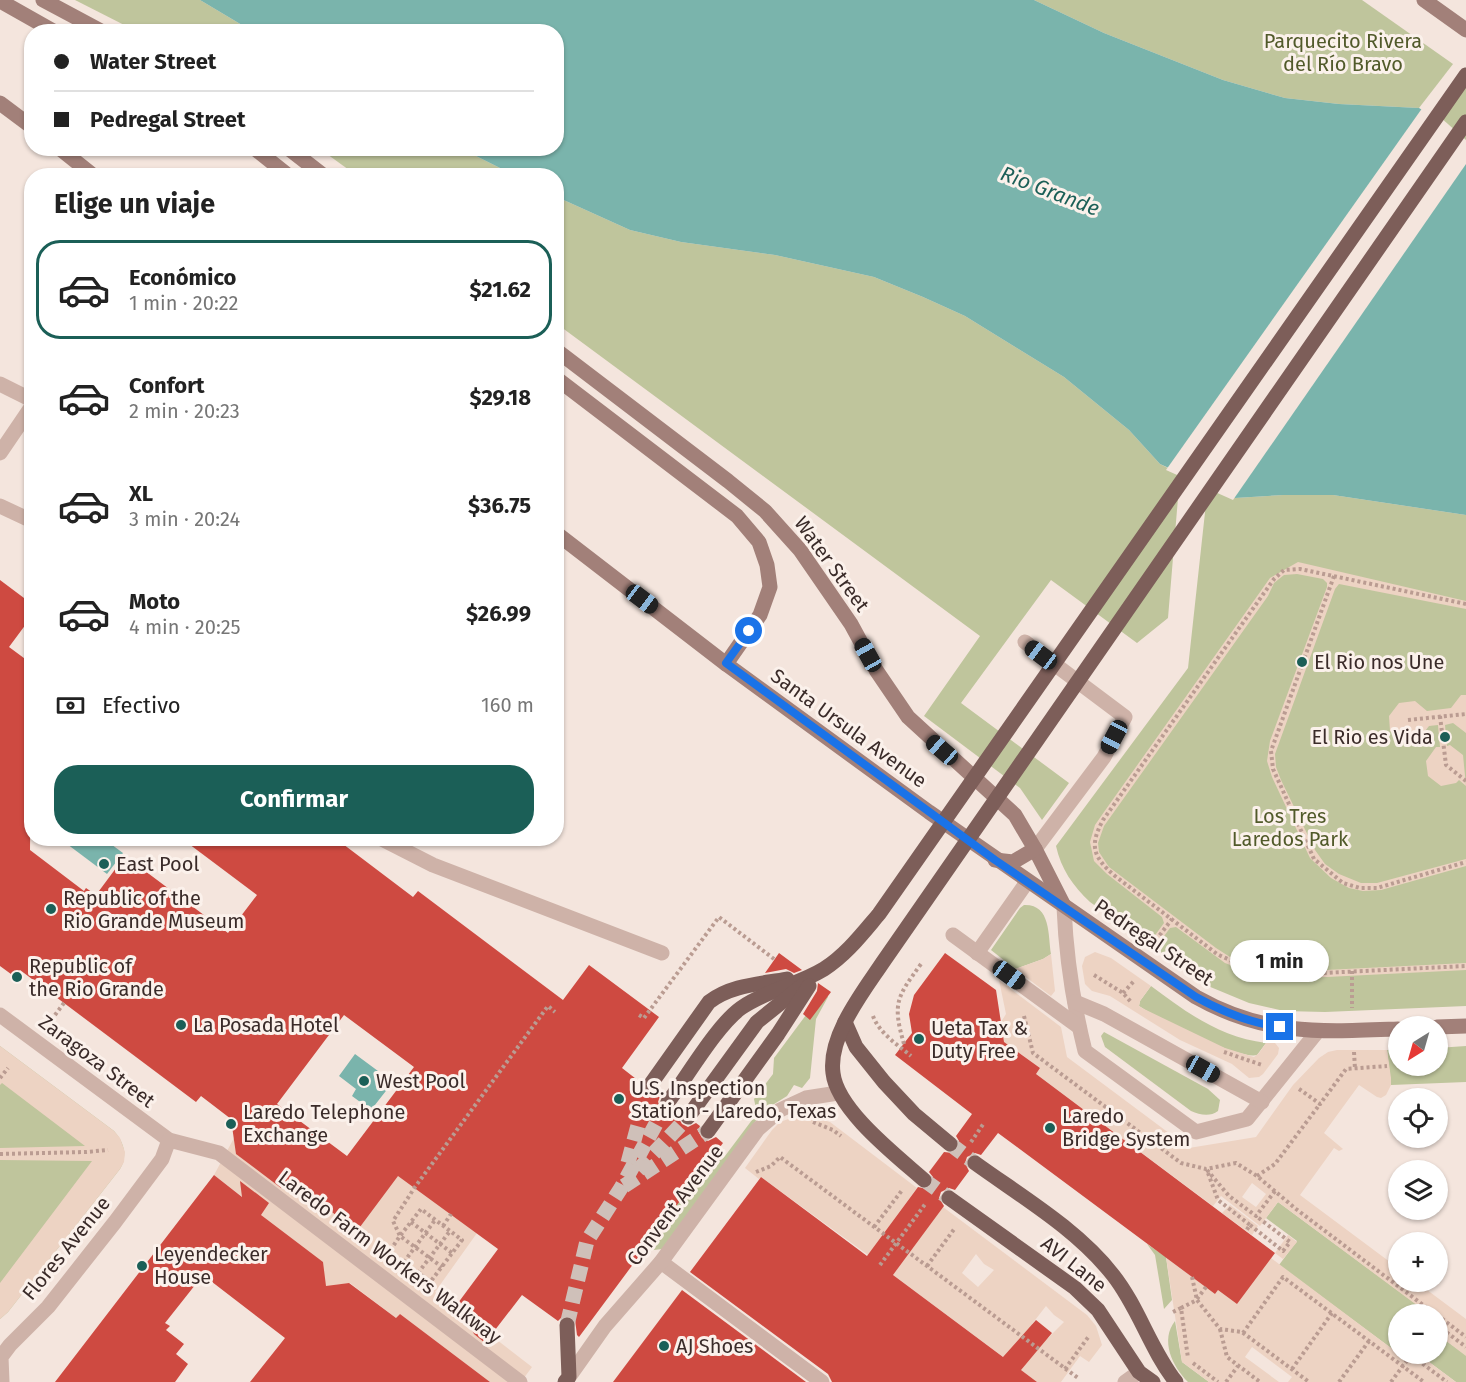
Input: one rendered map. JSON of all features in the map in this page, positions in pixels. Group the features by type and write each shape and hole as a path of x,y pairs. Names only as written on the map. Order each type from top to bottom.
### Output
{"main road":[{"path":"688,1117 757,1022 844,954 879,914 1466,75"},
{"path":"924,1180 867,1129 838,1093 832,1072 836,1046 845,1022 856,1001 1466,122"},
{"path":"648,1088 709,1002 718,995 727,990 817,973"},
{"path":"668,1102 723,1026 739,1010 759,997 817,973"},
{"path":"708,1131 778,1034 817,973"},
{"path":"845,1022 856,1047 884,1082 914,1114 950,1144"},
{"path":"975,1163 1067,1230 1113,1275 1131,1303 1166,1370 1176,1382"},
{"name":"AVI Lane","path":"949,1198 1075,1288 1098,1310 1139,1372 1153,1382"},
{"path":"567,1325 567,1380"}],"street":[{"path":"43,0 88,24"},
{"path":"1424,0 1466,30"},
{"path":"0,1 41,24"},
{"path":"0,103 24,121"},
{"path":"69,156 84,168"},
{"path":"264,156 279,168"},
{"path":"298,156 314,168"},
{"name":"Water Street","path":"564,356 728,481 765,512 800,550 851,624 876,670 908,717 1015,815 1064,907"},
{"path":"0,384 24,396"},
{"path":"564,384 737,516 759,542 767,565 770,587 760,615 726,663"},
{"path":"0,453 24,418"},
{"path":"0,506 24,518"},
{"name":"Santa Ursula Avenue","path":"564,539 726,663 995,860 1064,907"},
{"path":"995,860 1013,862 1035,849 1104,757 1125,717 1025,642"},
{"path":"396,846 433,865 662,953"},
{"path":"977,953 1027,882"},
{"path":"1064,907 1070,982 1085,1051 1196,1132 1247,1119 1317,1032"},
{"name":"Pedregal Street","path":"1064,907 1196,997 1221,1011 1262,1025 1317,1032 1388,1029"},
{"path":"953,935 1079,1027"},
{"path":"1075,1002 1104,1014 1262,1102"},
{"name":"Zaragoza Street","path":"0,1015 169,1140"},
{"path":"1448,1027 1466,1026"},
{"name":"Convent Avenue","path":"567,1380 605,1326 661,1262 758,1129 780,1110 806,1098 838,1093"},
{"name":"Laredo Farm Workers Walkway","path":"169,1140 219,1153 520,1382"},
{"name":"Flores Avenue","path":"2,1382 0,1356 48,1307 115,1222 162,1159 169,1140"},
{"path":"661,1262 822,1382"},
{"path":"1125,1382 1139,1372"}],"path":[{"path":"1466,604 1300,569 1284,570 1274,579 1103,820 1096,835 1094,851 1101,865 1217,954 1258,970 1282,975 1466,966"},
{"path":"1334,576 1271,751 1273,770 1314,859 1343,883 1360,888 1377,888 1466,862"},
{"path":"1408,720 1466,714"},
{"path":"1440,716 1446,765 1466,781"},
{"path":"639,1015 644,1018 719,917 780,963"},
{"path":"1156,940 1172,919"},
{"path":"904,1044 897,1011 898,998 921,964"},
{"path":"1352,971 1352,1011"},
{"path":"1123,993 1137,977"},
{"path":"55,1016 64,1003"},
{"path":"442,1267 400,1236 393,1221 415,1187 548,1006 555,1012"},
{"path":"872,1013 875,1022 885,1034 911,1056"},
{"path":"1354,1050 1355,1069"},
{"path":"1257,1176 1275,1164 1346,1070 1387,1066"},
{"path":"0,1078 8,1068"},
{"path":"1293,1085 1320,1104"},
{"path":"806,1121 818,1123 842,1137"},
{"path":"0,1154 108,1150"},
{"path":"756,1166 752,1174 771,1166 780,1156 1078,1378"},
{"path":"1206,1169 1229,1196 1256,1216 1290,1242 1283,1251 1218,1200 1206,1169"},
{"path":"874,1227 906,1185"},
{"path":"1256,1216 1275,1191"},
{"path":"923,1198 932,1204"},
{"path":"1285,1199 1420,1304"},
{"path":"375,1271 421,1209 462,1240 416,1302"},
{"path":"443,1226 451,1214"},
{"path":"404,1262 435,1220"},
{"path":"411,1222 452,1254"},
{"path":"927,1266 958,1224"},
{"path":"1246,1231 1250,1225"},
{"path":"418,1273 450,1231"},
{"path":"390,1251 430,1282"},
{"path":"1192,1277 1197,1300 1220,1329 1227,1357 1260,1382"},
{"path":"1243,1333 1283,1277 1424,1382"},
{"path":"1173,1312 1197,1300 1206,1287"},
{"path":"1181,1308 1188,1360 1218,1382"},
{"path":"1292,1369 1332,1313"},
{"path":"1448,1325 1466,1337"},
{"path":"1065,1369 1089,1336 1088,1326"},
{"path":"1220,1329 1243,1333 1309,1382"},
{"path":"1448,1333 1466,1347"},
{"path":"1339,1382 1369,1341"},
{"path":"1391,1382 1411,1355 1447,1382"},
{"path":"1226,1382 1238,1366"}],"green space":[{"path":"75,0 200,0 240,24 122,24"},
{"name":"Parquecito Rivera del Río Bravo","path":"1034,0 1362,0 1453,64 1419,108 1339,104 1285,98 1223,80 1104,33"},
{"path":"1466,80 1466,144 1439,120"},
{"path":"330,156 476,156 500,168 346,168"},
{"path":"564,200 630,230 681,242 775,255 874,277 923,297 965,316 1064,377 1129,430 1160,464 1180,474 1168,618 1137,643 1051,580 961,703 1069,783 1042,820 1020,788 924,716 980,636 564,329"},
{"name":"Los Tres Laredos Park","path":"1208,485 1235,498 1333,495 1466,515 1466,1006 1325,1012 1284,1011 1249,1003 1208,986 1090,902 1064,870 1056,846 1188,668"},
{"path":"1024,905 1033,906 1044,915 1051,954 1015,969 991,950"},
{"path":"1151,986 1191,1014 1219,1029 1249,1040 1266,1043 1257,1055 1247,1055 1216,1045 1179,1028 1139,1006"},
{"path":"827,995 816,1019 810,1078 802,1088 794,1085 787,1096 763,1111 662,1249 646,1251 644,1249 712,1157 721,1160 755,1116 754,1099 773,1074 774,1058 806,1015"},
{"path":"1104,1032 1208,1089 1220,1100 1218,1111 1205,1115 1191,1111 1105,1047 1101,1036"},
{"path":"0,1046 114,1131 122,1144 124,1159 120,1169 8,1312 0,1319"},
{"path":"1466,1046 1466,1082 1391,1085 1390,1076 1448,1076 1448,1047"},
{"path":"1278,1202 1388,1283 1388,1292 1400,1292 1416,1304 1388,1304 1388,1346 1279,1265 1297,1241 1266,1218"},
{"path":"1147,1244 1166,1257 1172,1300 1164,1309 1155,1255"},
{"path":"1175,1321 1182,1362 1209,1382 1188,1382 1173,1361 1168,1336"},
{"path":"1448,1342 1466,1355 1466,1382 1456,1382 1432,1364 1448,1364"}],"shaded area":[{"path":"1298,562 1466,601 1466,609 1339,584 1335,589 1275,754 1276,767 1281,780 1315,850 1325,864 1339,874 1361,883 1377,883 1466,859 1466,866 1381,890 1363,891 1349,888 1331,878 1310,858 1272,777 1267,761 1270,741 1327,587 1323,579 1297,574 1284,575 1274,583 1268,596 1104,826 1098,843 1099,852 1109,867 1216,948 1230,957 1252,965 1286,972 1466,963 1466,970 1287,979 1254,974 1225,963 1176,927 1170,928 1159,943 1153,938 1164,923 1162,917 1094,861 1090,842 1095,825 1270,578"},
{"path":"1461,695 1466,695 1466,733 1453,723 1445,725 1447,746 1450,745 1463,755 1466,786 1459,780 1456,783 1441,786 1428,776 1426,761 1436,747 1440,747 1438,725 1429,726 1419,739 1403,741 1390,731 1389,716 1399,703 1415,701 1427,711 1451,708"},
{"path":"1095,952 1111,958 1151,986 1140,1001 1139,1006 1142,1008 1225,1048 1254,1057 1266,1043 1275,1043 1279,1048 1278,1054 1263,1074 1249,1078 1232,1064 1180,1040 1110,996 1092,991 1085,984 1082,966 1085,957"},
{"path":"1051,954 1055,991 1051,996 1015,969"},
{"path":"999,980 1061,1027 1067,1057 1189,1148 1256,1137 1293,1085 1319,1058 1328,1052 1387,1050 1388,1076 1391,1076 1391,1085 1386,1095 1381,1098 1377,1097 1359,1085 1324,1133 1343,1149 1339,1151 1334,1148 1300,1195 1388,1261 1388,1284 1278,1202 1260,1226 1221,1196 1213,1206 1036,1074 1040,1068 1021,1054 1005,1051 1001,1022 1006,1014","holes":["1252,1183 1266,1194 1256,1207 1242,1197"]},
{"path":"0,1046 114,1131 120,1138 125,1152 124,1162 120,1169 8,1312 0,1319 0,1283 92,1161 0,1160 0,1148 85,1146 2,1083 0,1085"},
{"path":"807,1115 830,1122 917,1188 868,1255 761,1177 759,1179 745,1168 780,1122"},
{"path":"234,1138 357,1231 398,1175 477,1233 435,1292 532,1367 521,1382 490,1382 400,1314 396,1318 350,1283 334,1285 326,1289 261,1215 262,1212 214,1175"},
{"path":"1230,1205 1258,1226 1252,1235 1222,1213"},
{"path":"943,1207 1087,1315 1096,1326 1102,1345 1089,1362 1080,1356 1061,1382 1037,1382 893,1275","holes":["976,1254 984,1264 994,1270 978,1287 962,1273","1046,1306 1064,1322 1048,1338 1032,1324"]},
{"path":"1288,1235 1297,1242 1283,1259 1275,1253"},
{"path":"1166,1257 1215,1294 1271,1258 1388,1346 1388,1364 1432,1364 1456,1382 1288,1382 1292,1377 1252,1347 1245,1357 1279,1382 1209,1382 1182,1362"},
{"path":"1399,1292 1430,1292 1446,1304 1415,1304"},
{"path":"1448,1306 1466,1319 1466,1356 1448,1342"}],"water":[{"name":"Rio Grande","path":"200,0 1034,0 1104,33 1223,80 1285,98 1339,104 1419,108 1439,120 1466,144 1466,515 1333,495 1235,498 1160,464 1129,430 1064,377 965,316 923,297 874,277 775,255 681,242 630,230 564,200 564,168 500,168 476,156 564,156 564,24 240,24"},
{"name":"East Pool","path":"70,846 114,846 123,853 107,874"},
{"name":"West Pool","path":"355,1054 378,1071 375,1076 389,1087 371,1110 352,1096 356,1089 339,1076"}],"pier":[{"path":"1423,107 1440,117 1466,140 1466,164 1233,500 1166,470"}],"building":[{"path":"0,580 24,598 24,627 9,647 24,658 24,846 30,846 30,850 84,891 86,888 96,895 125,856 228,933 257,895 192,846 346,846 413,897 418,891 563,1000 589,965 659,1017 622,1068 640,1082 638,1088 642,1096 648,1098 656,1093 660,1096 658,1102 662,1109 668,1112 676,1108 680,1111 678,1117 682,1124 688,1127 696,1123 700,1126 698,1131 702,1138 708,1141 716,1137 723,1143 579,1337 575,1320 572,1317 562,1317 558,1321 522,1295 485,1343 474,1334 458,1303 498,1249 398,1176 357,1231 288,1179 281,1188 236,1154 231,1119 201,1096 196,1102 20,970 15,977 0,966","holes":["344,1015 414,1067 347,1156 277,1104"]},
{"path":"779,953 802,970 794,973 786,969 765,973"},
{"path":"945,953 996,990 1004,1042 1040,1068 1036,1074 1275,1253 1237,1304 1218,1290 1215,1294 998,1133 981,1155 975,1153 967,1157 965,1163 969,1171 955,1190 949,1188 941,1192 939,1198 944,1206 893,1275 1003,1357 1036,1320 1052,1333 1021,1370 1037,1382 832,1382 828,1374 690,1272 761,1177 867,1256 918,1187 927,1189 932,1186 933,1177 929,1172 944,1152 953,1153 958,1150 959,1141 956,1136 972,1114 895,1055 912,1033 909,1014 914,995"},
{"path":"818,983 831,992 810,1020 803,1014 817,991"},
{"path":"214,1175 242,1197 240,1181 269,1203 261,1215 323,1262 326,1286 349,1283 396,1318 400,1314 490,1382 250,1382 285,1338 203,1275 165,1323 170,1326 166,1330 184,1344 176,1354 188,1364 175,1382 55,1382"},
{"path":"682,1290 806,1382 613,1382"}],"tunnel":[{"path":"628,1163 648,1088"},
{"path":"567,1325 587,1241 621,1188 668,1102"},
{"path":"638,1170 688,1117"},
{"path":"624,1186 708,1131"},
{"path":"950,1144 975,1163"},
{"path":"924,1180 949,1198"}],"place":[{"name":"El Rio nos Une","path":"1302,662"},
{"name":"El Rio es Vida","path":"1445,737"},
{"name":"East Pool","path":"104,864"},
{"name":"Republic of the Rio Grande Museum","path":"51,909"},
{"name":"Republic of the Rio Grande","path":"17,977"},
{"name":"La Posada Hotel","path":"181,1025"},
{"name":"Ueta Tax & Duty Free","path":"919,1039"},
{"name":"West Pool","path":"364,1081"},
{"name":"U.S. Inspection Station - Laredo, Texas","path":"619,1099"},
{"name":"Laredo Telephone Exchange","path":"231,1124"},
{"name":"Laredo Bridge System","path":"1050,1128"},
{"name":"Leyendecker House","path":"142,1266"},
{"name":"AJ Shoes","path":"664,1346"}],"route":[{"path":"749,631 726,663 995,860 1196,997 1221,1011 1262,1025 1280,1027"}]}
